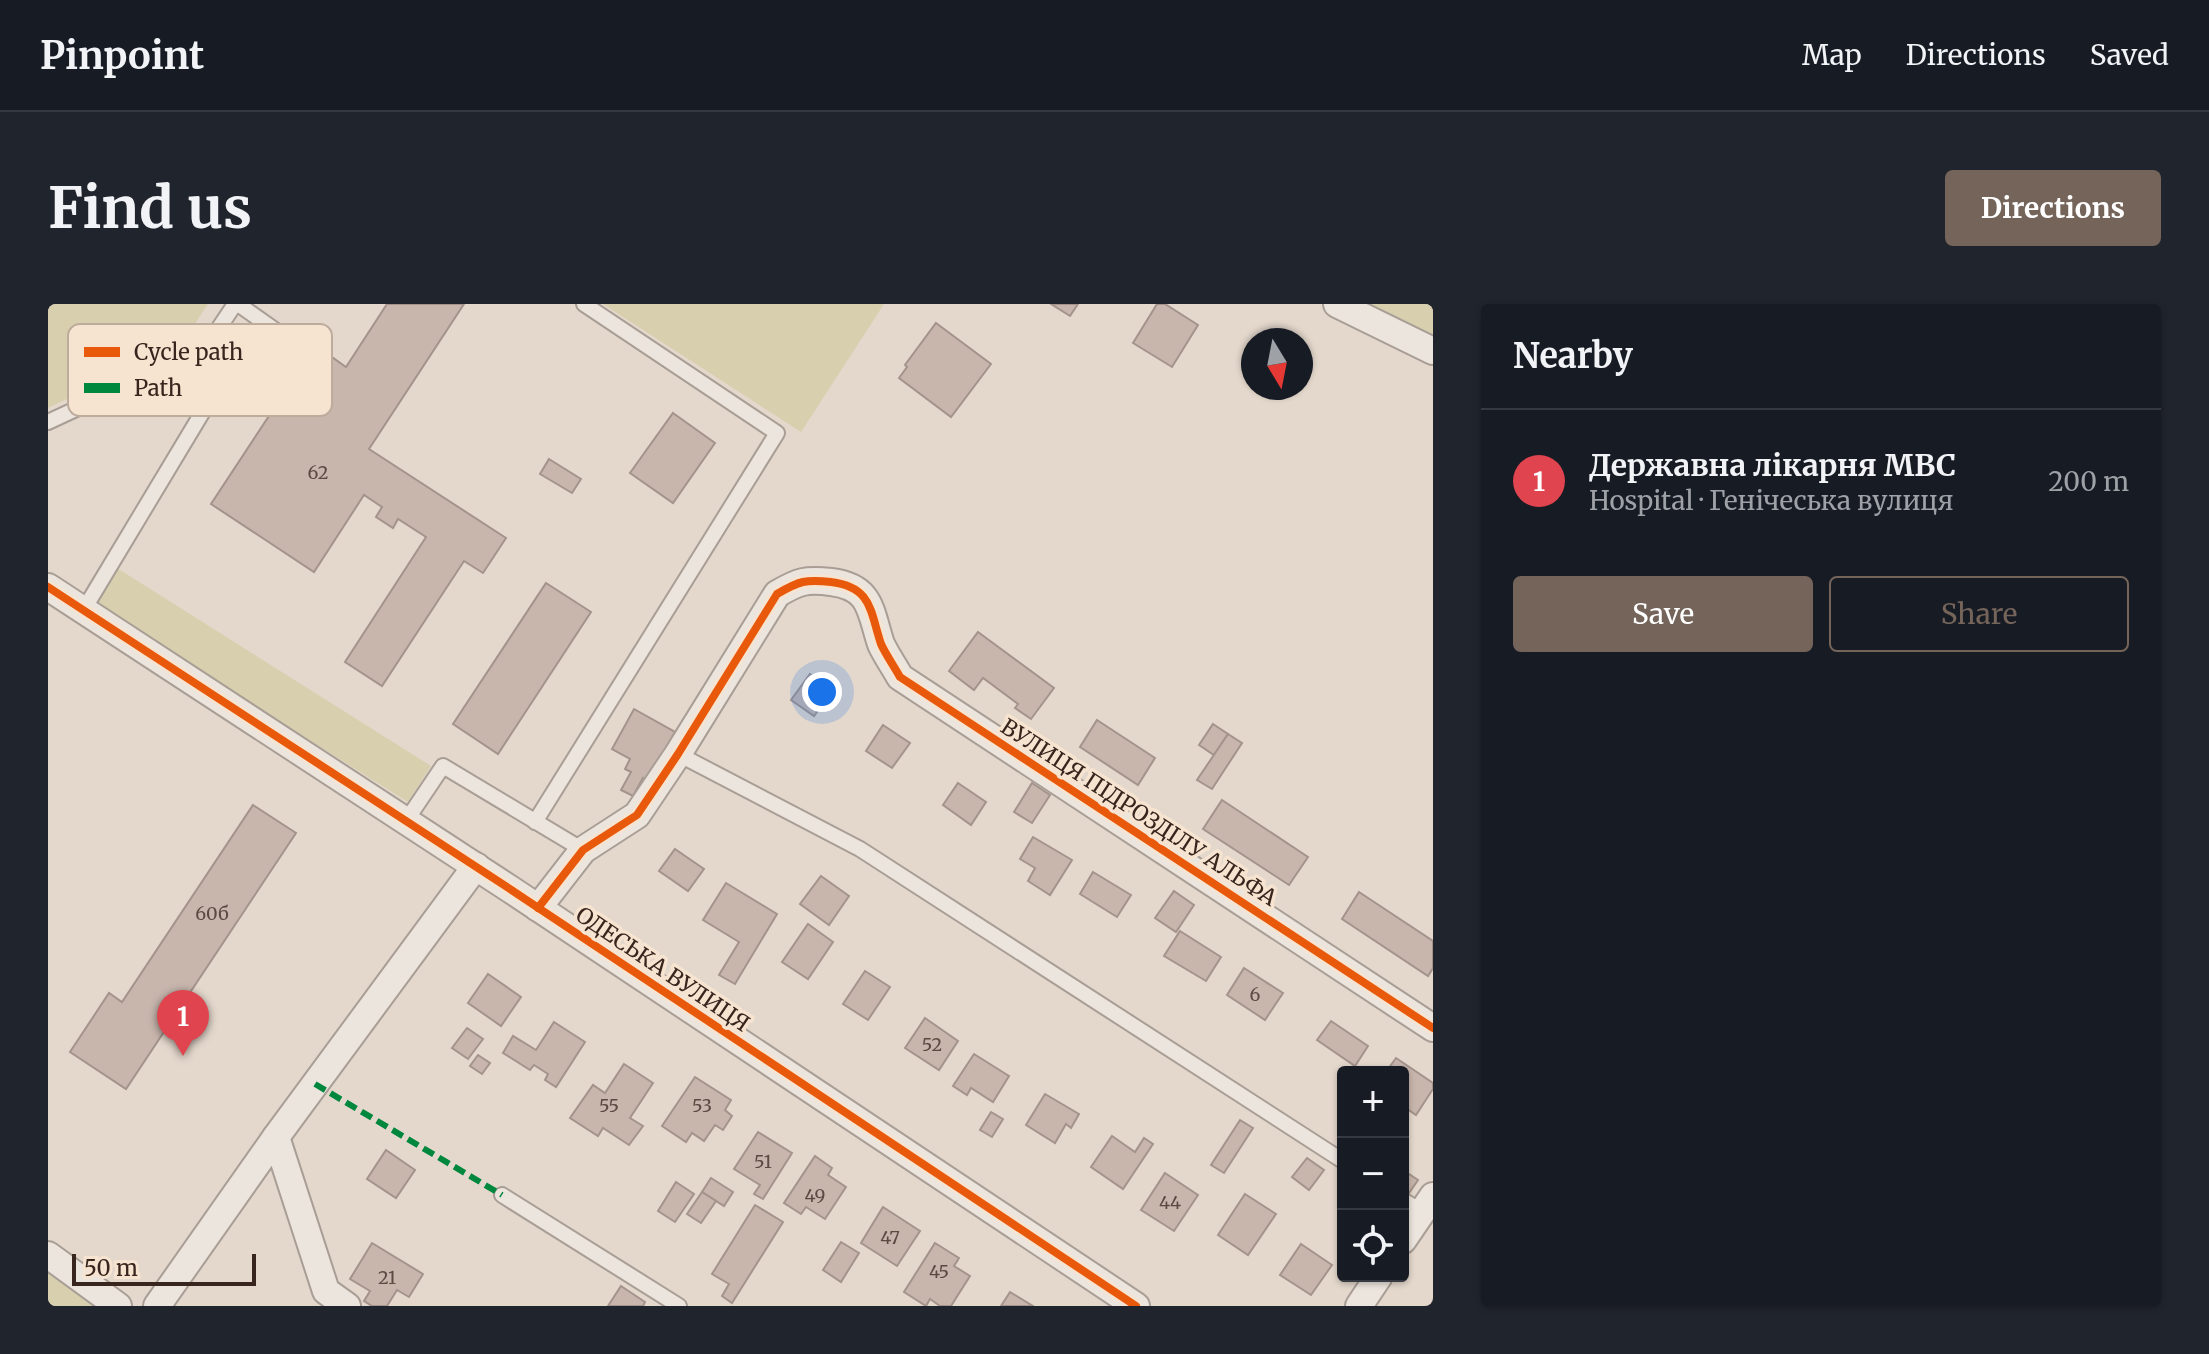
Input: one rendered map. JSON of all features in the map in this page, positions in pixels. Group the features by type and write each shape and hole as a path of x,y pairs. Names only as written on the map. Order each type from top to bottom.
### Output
{"street":[{"path":"1337,304 1433,351"},
{"name":"ВУЛИЦЯ ПІДРОЗДІЛУ АЛЬФА","path":"678,754 777,594 798,581 845,584 863,595 874,615 882,645 900,677 1433,1028"},
{"name":"ОДЕСЬКА ВУЛИЦЯ","path":"48,587 476,866 1136,1306"},
{"path":"538,908 583,850 637,815 678,754"},
{"path":"157,1306 276,1137 476,866"},
{"path":"276,1137 326,1291 347,1306"},
{"path":"1409,1226 1419,1203"},
{"path":"48,1255 118,1306"},
{"path":"1359,1306 1375,1282"}],"lane":[{"path":"223,324 237,304 266,324"},
{"path":"535,822 777,433 584,304"},
{"path":"48,422 68,413"},
{"path":"83,611 200,416"},
{"path":"678,754 860,849 1337,1157"},
{"path":"406,821 443,766 583,850"},
{"path":"502,1195 679,1306"}],"shaded area":[{"path":"48,304 208,304 195,324 68,324 68,398 48,408"},
{"path":"603,304 884,304 801,432"},
{"path":"1359,304 1433,304 1433,340"},
{"path":"117,568 431,766 408,802 93,604"},
{"path":"48,1270 97,1306 48,1306"}],"building":[{"path":"387,304 464,304 369,449 506,538 483,573 464,561 382,686 345,662 426,537 398,519 393,528 376,517 382,507 364,495 314,572 211,504 269,416 332,416 332,357 346,367"},
{"path":"1051,304 1078,304 1070,316"},
{"path":"1157,304 1165,304 1198,325 1172,367 1133,343"},
{"path":"936,323 991,364 951,417 899,378"},
{"path":"673,413 715,443 673,503 630,473"},
{"path":"549,459 581,479 572,493 540,474"},
{"path":"546,583 591,612 498,754 453,724"},
{"path":"978,632 1054,688 1031,719 1015,708 1018,704 983,678 974,690 949,671"},
{"path":"810,674 833,690 814,716 791,700"},
{"path":"634,709 675,732 648,781 643,778 633,796 621,790 631,772 625,769 630,759 612,749"},
{"path":"1097,720 1155,758 1138,785 1080,747"},
{"path":"1213,724 1228,734 1214,755 1199,745"},
{"path":"883,725 910,743 892,768 866,751"},
{"path":"1228,734 1242,743 1212,789 1197,780"},
{"path":"958,783 986,802 971,825 943,805"},
{"path":"1032,783 1050,795 1032,823 1014,812"},
{"path":"1222,800 1308,857 1289,885 1203,829"},
{"path":"253,805 296,833 126,1089 70,1052 109,993 122,1002"},
{"path":"1033,837 1072,860 1050,895 1028,881 1035,868 1020,859"},
{"path":"675,849 704,869 688,891 659,871"},
{"path":"1093,872 1131,895 1117,917 1080,894"},
{"path":"821,876 849,896 829,925 800,904"},
{"path":"726,883 777,914 735,984 719,975 739,942 703,920"},
{"path":"1174,891 1194,905 1176,932 1155,918"},
{"path":"1359,892 1433,941 1433,968 1428,976 1342,919"},
{"path":"808,924 833,942 808,979 782,962"},
{"path":"1180,931 1221,957 1206,981 1164,956"},
{"path":"1244,968 1283,993 1265,1020 1227,995"},
{"path":"865,971 890,987 868,1020 843,1004"},
{"path":"488,974 521,997 501,1026 468,1003"},
{"path":"925,1018 958,1041 939,1070 905,1048"},
{"path":"1331,1021 1368,1046 1355,1066 1317,1040"},
{"path":"554,1022 585,1042 556,1087 545,1080 548,1074 534,1065 530,1070 503,1053 513,1036 536,1050"},
{"path":"467,1028 483,1039 468,1059 452,1048"},
{"path":"974,1054 1009,1076 993,1102 971,1088 967,1095 953,1086"},
{"path":"478,1055 490,1063 482,1074 470,1066"},
{"path":"1396,1058 1408,1066 1390,1066"},
{"path":"624,1064 653,1083 630,1118 643,1126 629,1145 603,1128 598,1136 570,1118 593,1085 605,1093"},
{"path":"1409,1067 1433,1083 1433,1089 1416,1115 1409,1110"},
{"path":"695,1077 731,1100 725,1110 732,1116 723,1130 715,1125 704,1141 692,1133 686,1142 662,1126"},
{"path":"1045,1094 1079,1114 1071,1128 1066,1124 1055,1143 1026,1125"},
{"path":"991,1112 1003,1119 992,1137 980,1130"},
{"path":"1240,1120 1253,1128 1224,1173 1211,1165"},
{"path":"758,1132 792,1153 763,1199 754,1194 760,1185 734,1169"},
{"path":"1112,1136 1135,1152 1144,1138 1153,1144 1123,1189 1091,1167"},
{"path":"386,1150 415,1170 396,1198 367,1179"},
{"path":"815,1156 832,1168 828,1175 846,1187 825,1219 806,1207 801,1214 784,1203"},
{"path":"1307,1158 1324,1170 1309,1190 1292,1177"},
{"path":"1165,1173 1198,1195 1174,1231 1141,1210"},
{"path":"1409,1174 1418,1180 1409,1193"},
{"path":"711,1178 733,1192 724,1206 702,1192"},
{"path":"676,1182 694,1194 675,1222 658,1211"},
{"path":"702,1192 716,1201 701,1223 687,1214"},
{"path":"1245,1194 1276,1214 1248,1255 1218,1235"},
{"path":"755,1205 783,1222 732,1303 722,1296 729,1284 712,1274"},
{"path":"883,1207 920,1231 897,1266 861,1243"},
{"path":"841,1242 859,1253 841,1282 823,1270"},
{"path":"372,1243 423,1274 409,1297 397,1290 387,1306 372,1306 364,1301 370,1291 350,1279"},
{"path":"935,1243 959,1258 954,1266 970,1276 951,1306 940,1306 930,1299 926,1306 904,1292"},
{"path":"1301,1244 1332,1265 1311,1295 1280,1275"},
{"path":"621,1286 645,1302 643,1306 608,1306"},
{"path":"1010,1292 1033,1306 1001,1306"}],"marked path":[{"path":"315,1084 502,1195"}],"cycle path":[{"path":"538,908 583,850 637,815 777,594 803,582 831,582 855,589 862,595 871,611 881,644 900,677 1433,1028"},
{"path":"48,587 510,889 1136,1306"}],"place":[{"name":"Державна лікарня МВС","path":"183,1056"}]}
